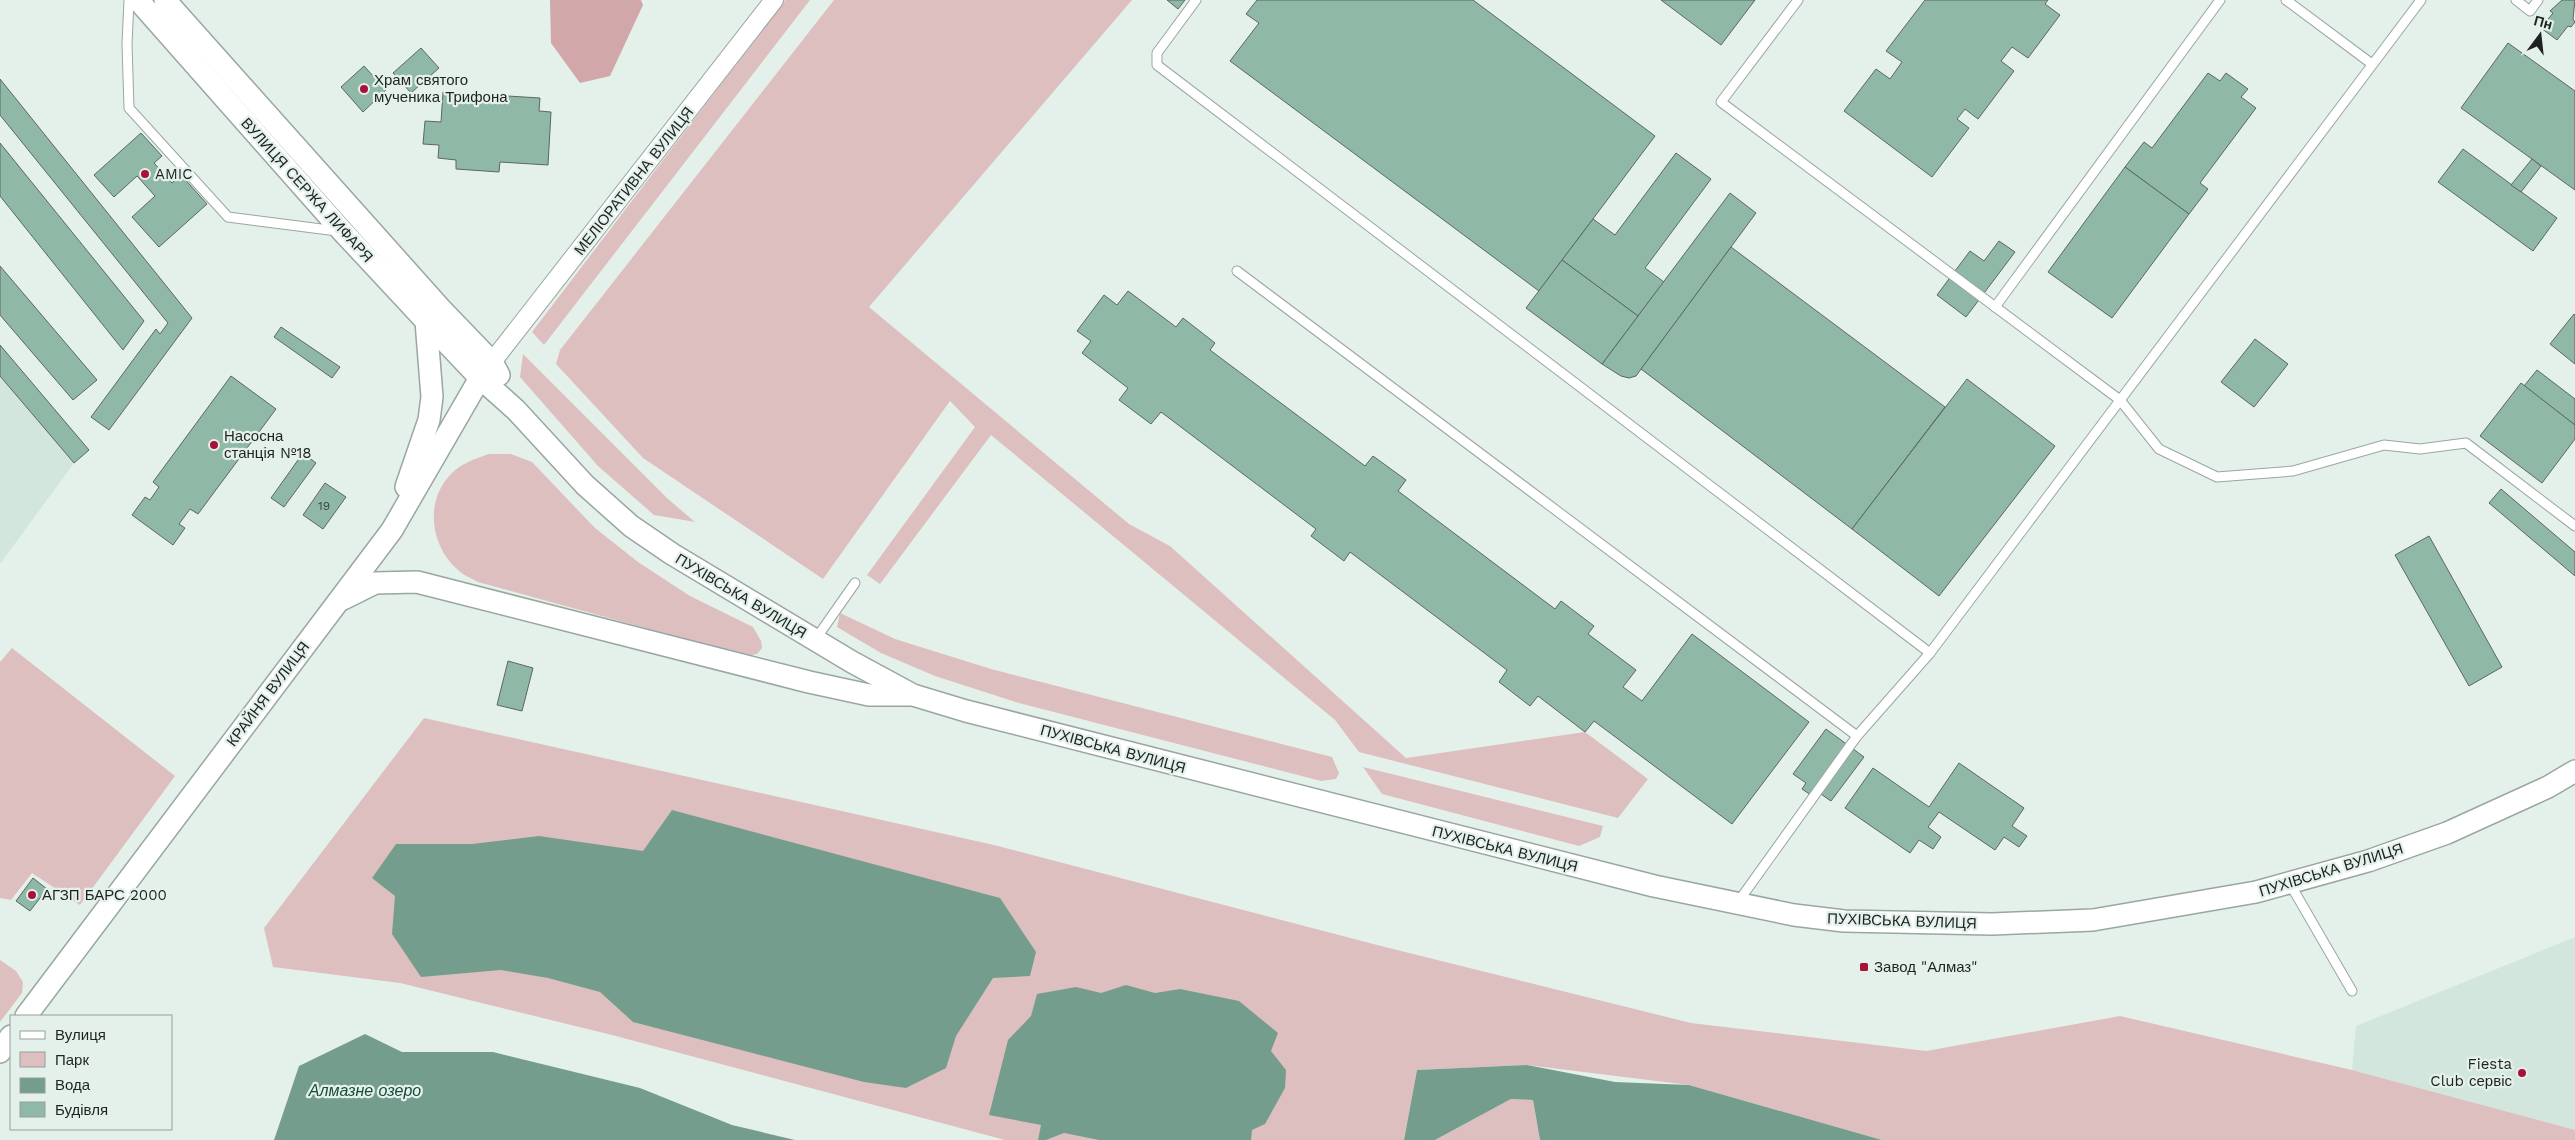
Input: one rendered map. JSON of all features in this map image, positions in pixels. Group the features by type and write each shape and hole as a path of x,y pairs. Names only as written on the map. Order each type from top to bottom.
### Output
{"street":[{"name":"ВУЛИЦЯ СЕРЖА ЛИФАРЯ","path":"138,0 343,232 426,321 486,370"},
{"name":"ВУЛИЦЯ СЕРЖА ЛИФАРЯ","path":"166,0 440,308 486,370"},
{"name":"МЕЛІОРАТИВНА ВУЛИЦЯ","path":"486,370 774,0"},
{"path":"392,530 429,420 432,396 426,321"},
{"name":"ПУХІВСЬКА ВУЛИЦЯ","path":"486,370 516,410 585,485 632,526 672,554 815,641 913,695 966,711 1368,815 1654,886 1737,904 1844,921 1992,924 2093,920 2256,892 2368,861 2447,833 2548,787 2575,770"},
{"name":"КРАЙНЯ ВУЛИЦЯ","path":"27,1015 392,530 486,370"},
{"path":"339,601 375,583 416,582 809,682 869,695 913,695"},
{"path":"0,1052 10,1037"}],"lane":[{"path":"129,0 127,44 129,108 228,217 343,232"},
{"path":"1196,0 1157,53 1157,65 1930,653"},
{"path":"1798,0 1721,102 2120,400 2159,449 2217,477 2293,471 2384,446 2420,449 2466,443 2575,526"},
{"path":"1996,307 2220,0"},
{"path":"2286,0 2372,64"},
{"path":"1737,904 1857,736 1930,653 2421,0"},
{"path":"2516,0 2530,11 2538,0"},
{"path":"1237,271 1857,736"},
{"path":"815,641 855,583"},
{"path":"2290,884 2352,991"}],"shaded area":[{"path":"550,0 641,0 643,5 610,76 580,83 551,43"},
{"path":"0,376 74,463 0,564"},
{"path":"2575,937 2575,1130 2352,1070 2356,1026"}],"green space":[{"path":"785,0 810,0 544,345 532,332"},
{"path":"834,0 1132,0 869,307 1129,524 1170,546 1406,758 1585,732 1648,779 1618,818 1359,752 1335,720 991,435 880,584 867,575 975,427 950,401 823,579 643,458 556,364 560,350"},
{"path":"523,354 668,499 695,522 654,515 598,466 520,377"},
{"path":"489,454 511,454 532,462 595,528 638,562 690,596 753,627 761,641 762,648 757,654 747,656 478,582 462,573 441,549 436,536 434,509 437,496 443,484 452,473 464,464"},
{"path":"840,613 895,639 991,669 1332,757 1339,773 1336,779 1321,781 1019,703 935,676 881,653 837,627"},
{"path":"12,648 175,776 80,905 32,873 11,900 0,898 0,662"},
{"path":"424,718 994,845 1385,947 1691,1023 1926,1051 2120,1016 2352,1070 2575,1130 2575,1140 1882,1140 1689,1085 1527,1065 1417,1070 1404,1140 1005,1140 612,1035 400,983 273,967 264,928"},
{"path":"1363,767 1603,826 1600,837 1579,846 1382,794"},
{"path":"0,960 16,971 23,982 22,993 0,1022"},
{"path":"1511,1099 1533,1100 1540,1140 1435,1140"}],"water":[{"path":"672,810 1000,898 1036,952 1030,976 993,978 956,1036 946,1068 906,1088 864,1082 633,1022 600,992 548,978 501,970 421,977 392,934 395,896 372,878 396,844 472,844 539,836 643,851"},
{"path":"1126,985 1155,993 1180,989 1239,1001 1278,1033 1271,1051 1286,1070 1285,1088 1265,1124 1252,1130 1251,1140 1099,1140 1064,1133 1046,1140 1038,1140 1041,1125 989,1115 1008,1040 1031,1016 1037,994 1076,987 1101,993"},
{"name":"Алмазне озеро","path":"365,1034 402,1052 493,1052 640,1088 732,1125 795,1140 274,1140 299,1066"},
{"path":"1527,1065 1615,1082 1689,1085 1882,1140 1540,1140 1533,1100 1511,1099 1435,1140 1404,1140 1417,1070"}],"building":[{"path":"1167,0 1185,0 1178,9"},
{"path":"1257,0 1473,0 1655,136 1539,291 1230,61 1259,23 1246,14"},
{"path":"1661,0 1755,0 1721,45"},
{"path":"1925,0 2048,0 2045,4 2060,15 2028,58 2012,47 2001,61 2014,71 1978,119 1965,109 1957,119 1969,128 1932,177 1844,111 1876,69 1890,79 1902,62 1886,51"},
{"path":"2562,0 2575,0 2573,19 2575,22 2571,27 2568,26 2557,40 2541,28 2553,13 2550,11"},
{"path":"2508,43 2575,91 2575,190 2461,108"},
{"path":"421,48 439,68 411,93 393,73"},
{"name":"Храм святого мученика Трифона","path":"364,66 386,90 363,112 341,87"},
{"path":"2208,73 2220,81 2226,73 2248,89 2241,97 2256,108 2200,183 2208,189 2189,214 2125,167 2144,142 2152,148"},
{"path":"0,79 192,318 109,430 91,417 156,329 160,334 168,323 0,115"},
{"path":"443,92 540,98 539,111 551,112 548,165 500,162 499,172 456,169 456,160 438,158 439,145 423,144 425,121 441,122"},
{"path":"141,133 162,156 154,163 172,183 181,175 207,204 159,247 132,217 155,196 137,176 114,197 94,175"},
{"path":"0,143 144,321 123,350 0,196"},
{"path":"2463,149 2557,218 2533,251 2438,182"},
{"path":"1676,153 1711,179 1645,268 1664,282 1638,316 1562,260 1593,219 1615,235"},
{"path":"2532,159 2541,166 2521,192 2511,185"},
{"path":"2125,167 2189,214 2112,318 2048,272"},
{"path":"1730,193 1756,213 1636,376 1629,378 1621,376 1602,364"},
{"path":"1999,241 2015,252 1966,317 1937,295 1970,251 1984,261"},
{"path":"1731,247 1945,407 1852,529 1641,369"},
{"path":"1562,260 1638,316 1602,364 1526,308"},
{"path":"0,266 97,380 73,400 0,315"},
{"path":"1128,291 1176,327 1183,318 1215,343 1210,350 1365,466 1373,456 1406,480 1398,491 1555,609 1561,601 1594,626 1588,634 1636,670 1623,687 1642,701 1692,634 1809,722 1732,824 1594,721 1585,732 1538,696 1530,706 1499,682 1507,670 1350,552 1344,561 1311,536 1316,529 1161,412 1151,424 1119,400 1128,388 1082,353 1091,341 1077,331 1104,295 1117,305"},
{"path":"2575,315 2575,364 2550,344"},
{"path":"281,327 340,367 332,378 274,337"},
{"path":"2255,339 2288,364 2254,407 2221,382"},
{"path":"0,345 89,450 74,463 0,376"},
{"path":"2537,370 2575,399 2575,425 2524,386"},
{"name":"Насосна станція №18","path":"231,376 276,409 198,514 190,509 179,524 185,528 173,545 132,515 145,497 150,500 159,487 153,482"},
{"path":"1967,379 2055,446 1939,596 1852,529"},
{"path":"2521,383 2575,425 2575,439 2542,483 2480,436"},
{"path":"303,453 316,463 284,507 271,498"},
{"path":"325,483 346,497 323,529 303,515"},
{"path":"2501,489 2575,552 2575,576 2489,503"},
{"path":"2429,536 2502,667 2469,686 2395,555"},
{"path":"508,661 533,668 522,711 497,705"},
{"path":"1826,729 1864,757 1831,801 1818,792 1814,797 1802,789 1806,783 1793,774"},
{"path":"1959,763 2024,808 2012,826 2027,836 2019,847 2004,837 1995,850 1939,812 1928,827 1941,837 1933,849 1919,840 1910,853 1845,808 1873,768 1929,807"},
{"name":"АГЗП БАРС 2000","path":"33,878 47,889 30,911 16,901"}],"place":[{"name":"Храм святого мученика Трифона","path":"364,89"},
{"name":"AMIC","path":"145,174"},
{"name":"Насосна станція №18","path":"214,445"},
{"name":"АГЗП БАРС 2000","path":"32,895"},
{"name":"Завод \"Алмаз\"","path":"1864,967"},
{"name":"Fiesta Club сервіс","path":"2522,1073"}]}
